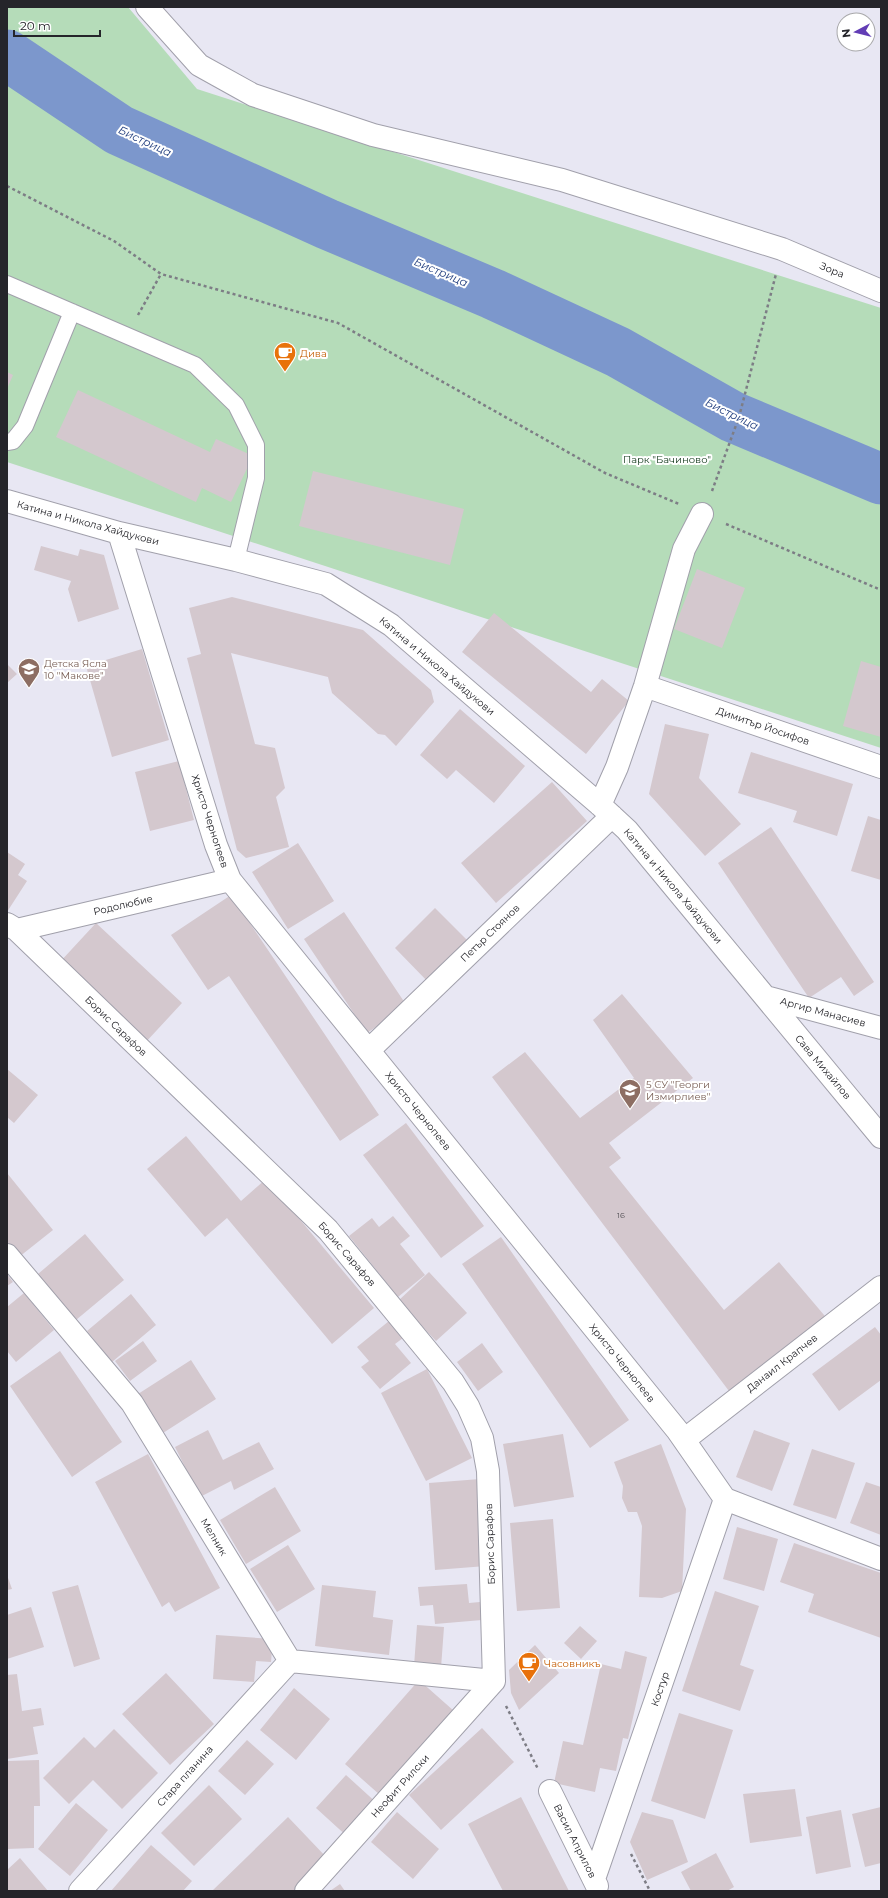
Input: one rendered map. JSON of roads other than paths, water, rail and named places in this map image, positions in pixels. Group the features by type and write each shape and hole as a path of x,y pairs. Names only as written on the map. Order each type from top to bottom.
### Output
{"street":[{"name":"Зора","path":"147,7 199,65 253,95 373,136 562,180 782,249 881,291"},
{"name":"Катина и Никола Хайдукови","path":"7,501 120,533 236,560 326,584 391,625 606,810 627,830 766,997"},
{"path":"606,810 617,767 646,686 684,549 702,514"},
{"name":"Христо Чернопеев","path":"120,533 216,845 230,880 684,1440 725,1499"},
{"name":"Димитър Йосифов","path":"646,686 881,767"},
{"name":"Петър Стоянов","path":"369,1050 606,810"},
{"name":"Родолюбие","path":"12,927 230,880"},
{"name":"Борис Сарафов","path":"12,927 328,1230 457,1388 468,1406 482,1438 488,1471 494,1682"},
{"name":"Аргир Манасиев","path":"766,997 881,1028"},
{"name":"Сава Михайлов","path":"766,997 881,1136"},
{"name":"Мелник","path":"7,1255 132,1403 290,1661"},
{"name":"Данаил Крапчев","path":"684,1440 881,1287"},
{"path":"725,1499 881,1559"},
{"name":"Костур","path":"597,1885 725,1499"},
{"path":"290,1661 494,1682"},
{"name":"Стара планина","path":"80,1891 290,1661"},
{"name":"Неофит Рилски","path":"306,1891 494,1682"},
{"name":"Васил Априлов","path":"550,1791 597,1885"}],"lane":[{"path":"7,284 196,365 236,405 256,445 256,478 236,560"},
{"path":"7,442 13,440 25,426 72,312"}],"waterway":[{"name":"Бистрица","path":"7,55 119,130 327,224 493,294 618,352 733,417 881,479"}],"place":[{"name":"Дива","path":"285,372"},
{"name":"Детска Ясла 10 \"Макове\"","path":"29,688"},
{"name":"5 СУ \"Георги Измирлиев\"","path":"630,1110"},
{"name":"Часовникъ","path":"529,1682"}],"park label":[{"name":"Парк \"Бачиново\"","path":"667,459"}]}
